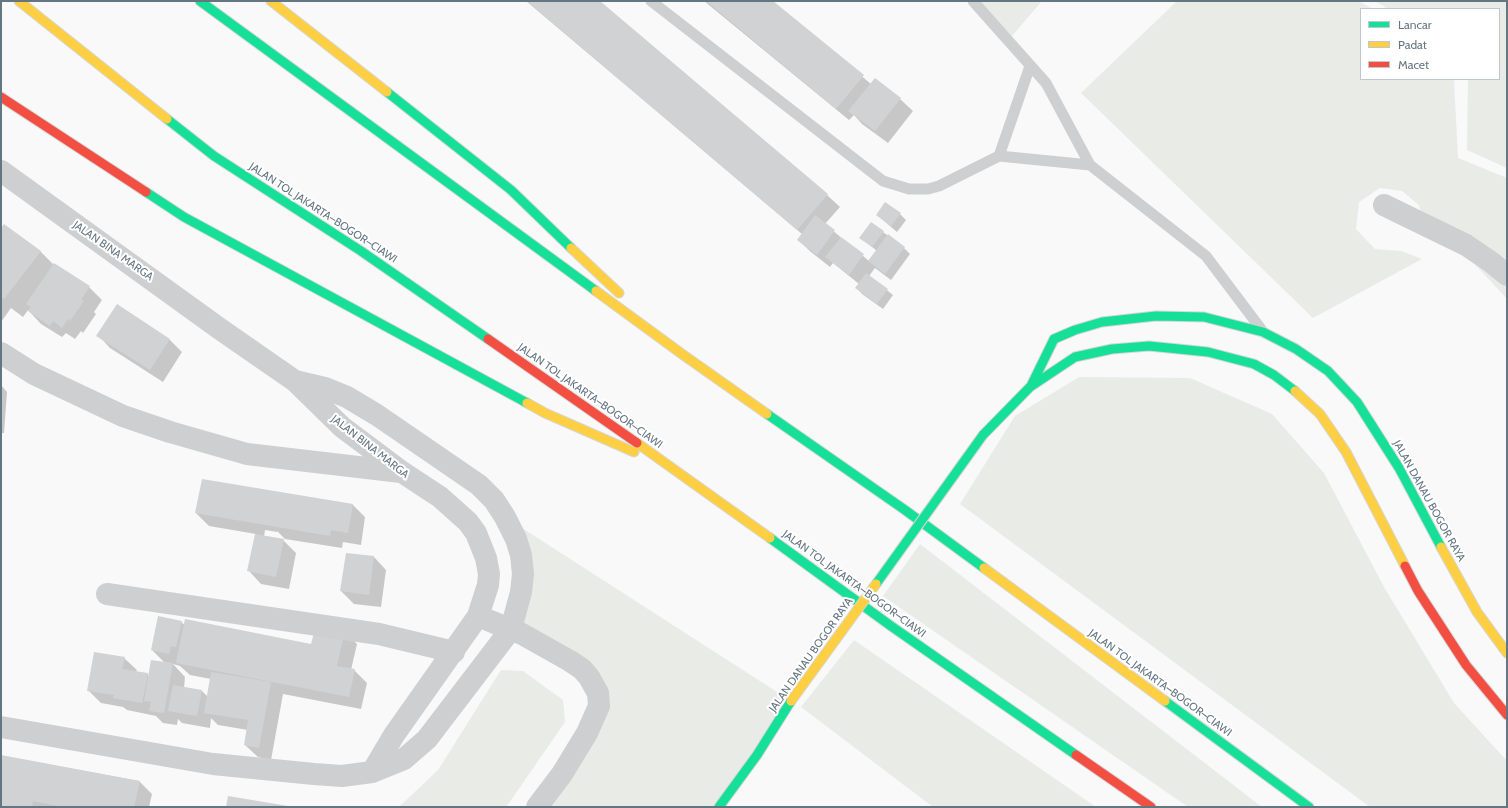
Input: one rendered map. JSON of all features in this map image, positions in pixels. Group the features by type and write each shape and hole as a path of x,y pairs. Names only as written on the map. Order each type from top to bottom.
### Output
{"main road":[{"name":"JALAN TOL JAKARTA–BOGOR–CIAWI","path":"18,1 214,156 361,251 681,473 891,626 1151,807"},
{"name":"JALAN TOL JAKARTA–BOGOR–CIAWI","path":"200,1 682,354 905,510 1309,807"},
{"path":"271,1 511,190 682,354"},
{"path":"1,97 184,217 544,412 681,473"},
{"name":"JALAN DANAU BOGOR RAYA","path":"1030,387 1054,339 1075,330 1102,322 1156,316 1204,317 1263,332 1296,349 1328,371 1357,402 1399,468 1436,539 1477,612 1507,652"},
{"name":"JALAN DANAU BOGOR RAYA","path":"719,807 740,780 791,701 983,435 1030,387 1075,357 1112,349 1149,346 1208,352 1254,364 1274,375 1293,389 1320,414 1346,452 1418,591 1466,665 1507,715"}],"street":[{"name":"JALAN BINA MARGA","path":"1,171 220,329 295,381 342,427 402,472 440,497 468,522 476,533 486,558 489,574 488,585 478,616 394,735 372,772"},
{"path":"1384,204 1466,245 1491,262 1507,276"},
{"path":"1,353 34,374 116,413 170,432 247,454 402,472"},
{"path":"1,727 213,764 342,776 372,772 404,759 427,739 511,630 521,592 523,574 521,554 516,539 505,517 494,500 479,485 377,415 347,397 325,388 295,381"},
{"path":"107,594 379,634 454,652"},
{"path":"478,616 533,640 582,669 595,686 599,699 599,706 585,737 562,774 537,807"}],"lane":[{"path":"651,1 883,181 909,189 928,189 939,186 999,156 1090,165"},
{"path":"973,1 1046,83 1090,165 1206,256 1263,332"},
{"path":"999,156 1030,66"}],"shaded area":[{"path":"975,1 1042,1 1012,36"},
{"path":"1177,1 1358,1 1371,8 1360,8 1360,80 1454,80 1458,158 1507,178 1507,299 1471,260 1426,229 1419,205 1402,191 1380,188 1359,202 1356,229 1375,249 1401,251 1422,259 1313,318 1081,93"},
{"path":"1375,1 1507,1 1507,168 1467,150 1468,80 1500,80 1500,8 1386,8"},
{"path":"1079,377 1190,378 1272,414 1324,473 1384,587 1454,703 1507,761 1507,807 1370,807 960,504 1015,416"},
{"path":"505,517 791,701 719,807 537,807 598,693 511,629 523,562"},
{"path":"920,544 1262,807 1188,807 883,596"},
{"path":"854,640 1096,807 933,807 801,707"},
{"path":"501,670 523,671 563,700 565,722 509,803 506,807 399,807 438,770"}],"building":[{"path":"527,1 600,1 828,194 797,230"},
{"path":"706,1 773,1 864,75 836,109"},
{"path":"875,78 901,98 875,131 848,111"},
{"path":"885,202 901,213 891,226 876,215"},
{"path":"815,215 835,230 817,255 797,240"},
{"path":"871,222 884,231 872,247 859,238"},
{"path":"4,224 41,251 4,299 1,297 1,228"},
{"path":"888,234 905,247 885,274 868,261"},
{"path":"841,237 864,254 849,275 825,257"},
{"path":"54,263 90,286 81,300 84,301 70,321 68,319 62,328 53,321 50,326 28,311 31,307 26,304"},
{"path":"866,273 888,289 877,304 855,288"},
{"path":"117,304 170,339 150,370 96,336"},
{"path":"202,479 353,504 348,533 331,530 330,536 195,513"},
{"path":"255,534 284,539 276,577 247,571"},
{"path":"346,553 374,556 369,595 340,591"},
{"path":"158,616 182,621 176,647 171,646 169,654 151,650"},
{"path":"185,619 311,644 316,625 345,630 337,666 355,669 349,697 176,663"},
{"path":"94,652 125,657 122,669 148,673 142,703 113,698 114,695 87,691"},
{"path":"151,660 173,663 164,713 149,711 151,702 144,701"},
{"path":"211,672 271,682 259,748 244,745 248,720 204,713"},
{"path":"173,685 202,690 197,716 168,711"},
{"path":"1,755 140,781 134,807 63,807 33,801 32,807 1,807"},
{"path":"228,796 288,806 288,807 226,807"}],"traffic: fast":[{"path":"200,1 596,291"},
{"path":"387,92 511,190 571,248"},
{"path":"167,119 214,156 361,251 488,339"},
{"path":"146,192 184,217 527,403"},
{"path":"1031,386 1054,339 1075,330 1102,322 1156,316 1204,317 1263,332 1296,349 1328,371 1357,402 1399,468 1441,547"},
{"path":"983,435 1030,387 1075,357 1112,349 1149,346 1208,352 1254,364 1274,375 1295,391"},
{"path":"767,414 905,510 984,568"},
{"path":"876,584 983,435"},
{"path":"770,538 891,626 1076,755"},
{"path":"719,807 757,755 791,701"},
{"path":"1165,701 1309,807"}],"traffic: slow":[{"path":"19,1 167,119"},
{"path":"271,1 387,92"},
{"path":"571,248 619,293"},
{"path":"596,291 767,414"},
{"path":"1295,391 1320,414 1346,452 1405,566"},
{"path":"527,403 545,413 634,452"},
{"path":"637,443 770,538"},
{"path":"1441,547 1477,612 1507,653"},
{"path":"984,568 1165,701"},
{"path":"791,701 876,584"}],"traffic: jam":[{"path":"1,97 146,192"},
{"path":"488,339 637,443"},
{"path":"1405,566 1418,591 1466,665 1507,715"},
{"path":"1076,755 1151,807"}]}
